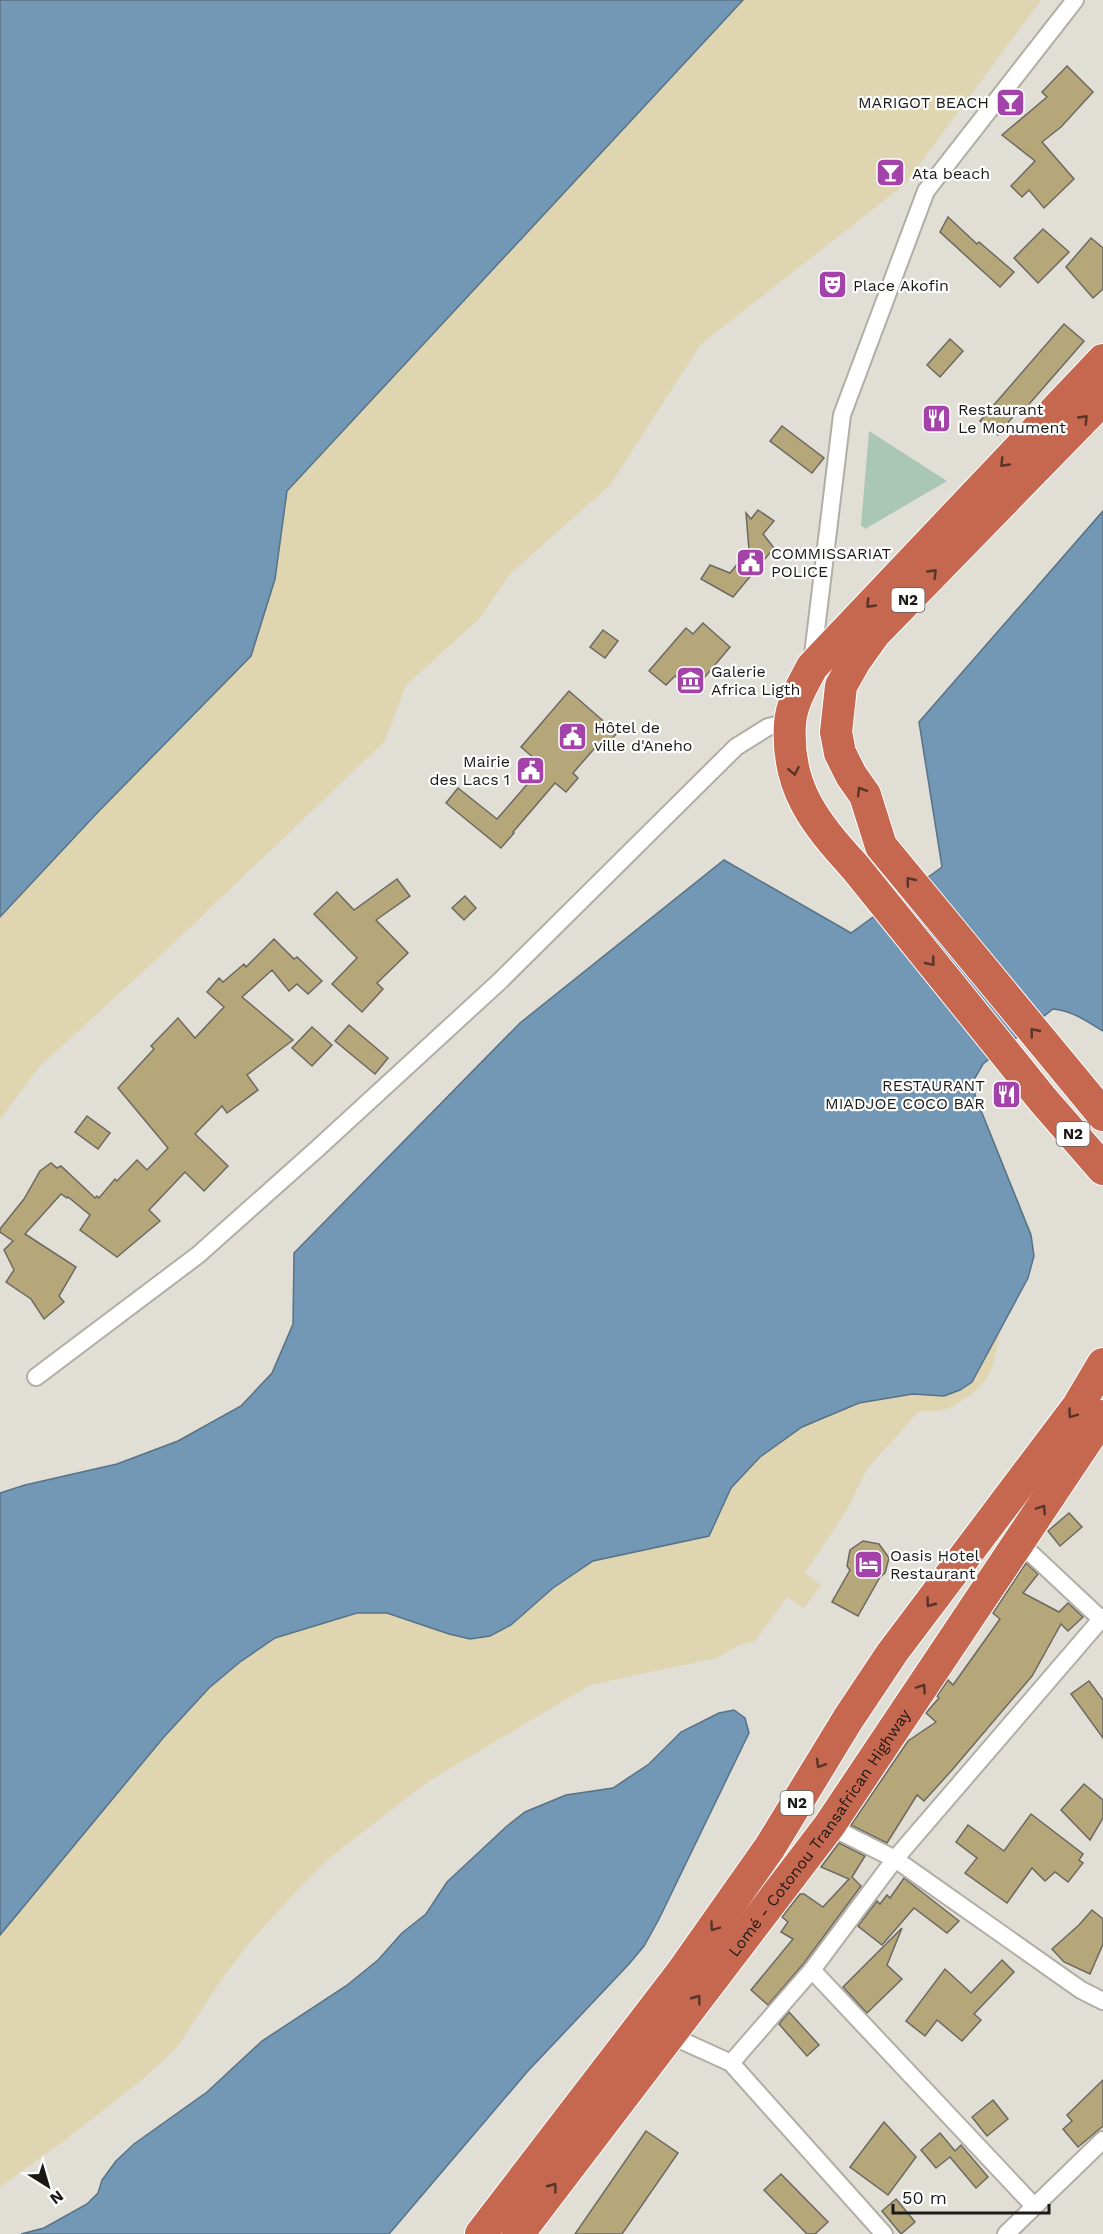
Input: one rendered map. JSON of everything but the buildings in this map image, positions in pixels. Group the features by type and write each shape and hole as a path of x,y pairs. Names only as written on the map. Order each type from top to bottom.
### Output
{"highway":[{"name":"N2","path":"1103,360 812,667 799,693 790,722 794,775 803,799 822,831 855,867 1043,1100 1103,1169"},
{"name":"N2","path":"1103,399 875,633 841,686 836,732 840,753 851,775 866,795 881,846 1103,1115"},
{"name":"N2","path":"481,2234 657,2027 682,1972 770,1847 848,1719 892,1653 1078,1406 1103,1364"},
{"name":"Lomé - Cotonou Transafrican Highway","path":"518,2234 657,2027 830,1826 1103,1416"}],"street":[{"path":"812,667 842,415 926,191 1076,0"},
{"path":"36,1377 198,1255 317,1149 500,981 736,747 768,727 790,722"},
{"path":"731,2063 812,1970 895,1859 1102,1618 1020,1543"},
{"path":"830,1826 895,1859 1081,1990 1103,2001"},
{"path":"812,1970 1034,2206"},
{"path":"657,2027 731,2063 884,2234"},
{"path":"1006,2234 1103,2140"}],"green space":[{"path":"869,431 947,481 865,529 861,525"}],"sand":[{"path":"743,0 1041,0 905,184 701,344 610,485 510,574 479,619 406,685 385,741 161,955 40,1066 0,1119 0,917 98,812 275,579 287,491"},
{"path":"999,1332 994,1362 980,1386 948,1409 919,1411 867,1469 848,1508 805,1573 821,1585 804,1608 787,1597 755,1641 735,1647 717,1658 590,1685 429,1781 328,1859 301,1886 249,1943 217,1986 176,2049 139,2082 0,2187 0,1935 163,1738 209,1688 240,1662 275,1638 331,1620 357,1613 387,1613 449,1634 511,1625 553,1588 593,1561 709,1536 731,1488 760,1457 802,1427 859,1403 913,1394 944,1396 960,1390 972,1382"}],"water":[{"path":"0,0 743,0 287,491 275,579 251,656 98,812 0,917"},
{"path":"1103,511 1103,1031 1073,1014 1053,1009 983,1064 972,1083 1031,1235 1034,1256 1028,1278 972,1382 944,1396 913,1394 859,1403 802,1427 760,1457 731,1488 709,1536 593,1561 553,1588 511,1625 490,1636 470,1639 387,1613 357,1613 275,1638 240,1662 209,1688 163,1738 0,1935 0,1493 117,1464 178,1441 241,1406 272,1373 293,1324 294,1253 520,1023 724,860 851,933 942,867 919,722"},
{"path":"734,1710 745,1718 749,1733 644,1946 527,2072 389,2234 21,2234 44,2228 87,2204 98,2193 102,2180 116,2161 134,2144 207,2092 262,2041 346,1986 378,1960 402,1933 426,1914 447,1882 525,1812 566,1795 613,1788 649,1764 681,1732 719,1713"}],"place":[{"name":"MARIGOT BEACH","path":"1010,102"},
{"name":"Ata beach","path":"891,173"},
{"name":"Place Akofin","path":"832,285"},
{"name":"Restaurant Le Monument","path":"937,418"},
{"name":"COMMISSARIAT POLICE","path":"750,562"},
{"name":"Galerie Africa Ligth","path":"690,680"},
{"name":"Hôtel de ville d'Aneho","path":"573,736"},
{"name":"Mairie des Lacs 1","path":"531,770"},
{"name":"RESTAURANT MIADJOE COCO BAR","path":"1006,1094"},
{"name":"Oasis Hotel Restaurant","path":"869,1564"}]}
